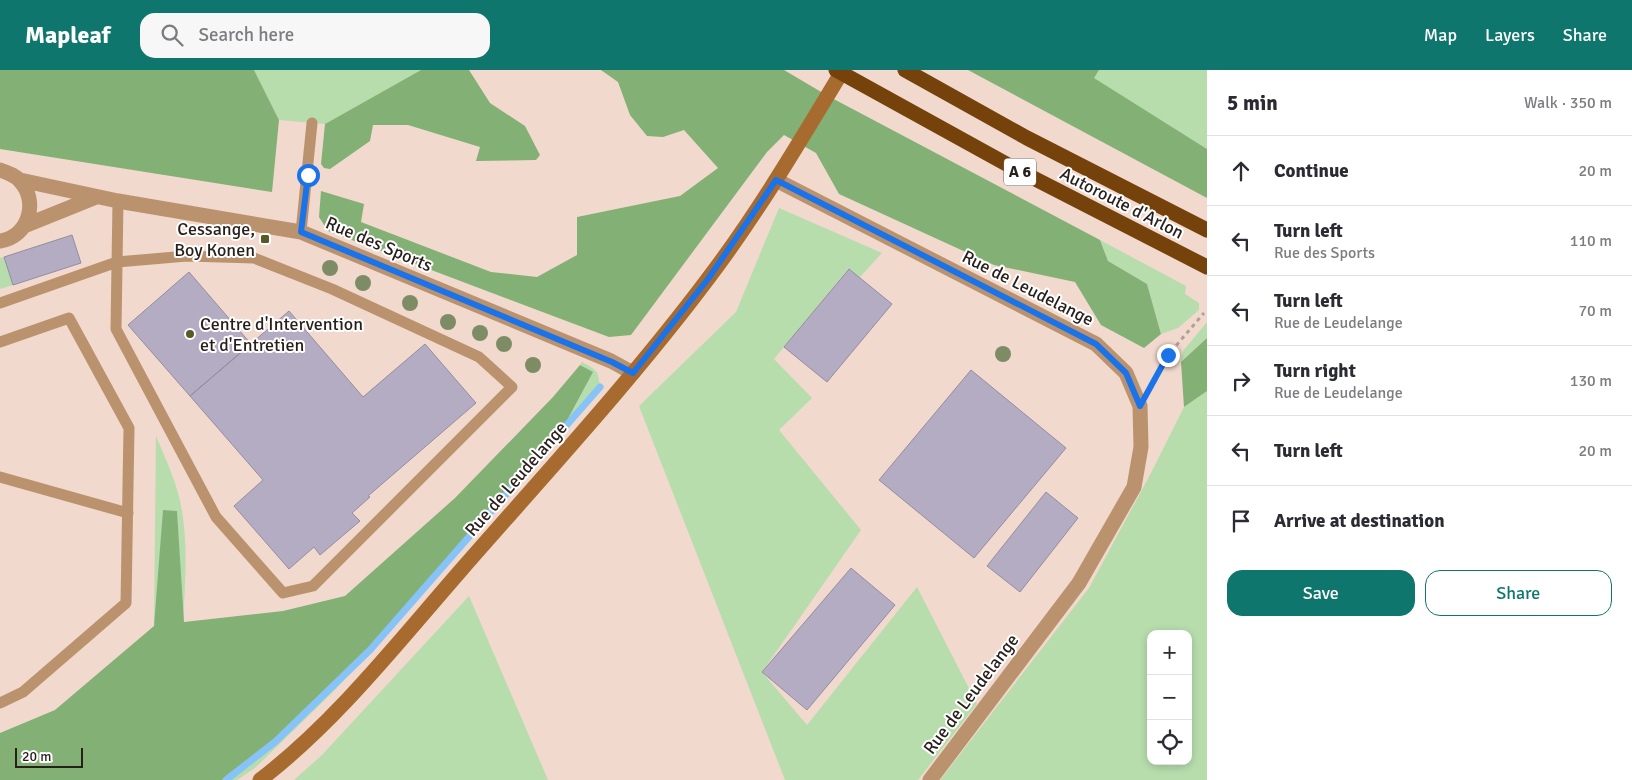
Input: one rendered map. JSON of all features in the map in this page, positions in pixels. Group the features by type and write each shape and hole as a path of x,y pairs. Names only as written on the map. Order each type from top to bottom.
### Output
{"highway":[{"name":"Autoroute d'Arlon","path":"836,70 1010,166 1207,267"},
{"name":"Autoroute d'Arlon","path":"905,70 1027,138 1207,230"}],"main road":[{"name":"Rue de Leudelange","path":"260,780 286,761 347,700 633,373 708,279 776,180 843,70"}],"street":[{"name":"Rue des Sports","path":"0,170 12,174 20,180 96,197 301,232 612,362 633,373"},
{"path":"0,241 15,236 24,226 30,214 27,190 20,180"},
{"name":"Rue de Leudelange","path":"776,180 1096,344 1126,373 1140,406 1141,447 1134,487 1080,583 930,780"},
{"path":"24,226 96,197"}],"lane":[{"path":"301,232 312,123"},
{"path":"0,303 117,262 187,256 254,258 332,288 479,357 512,387 313,586 283,593 216,517 116,329 117,262 118,201"},
{"path":"0,342 69,318 129,428 126,603 24,692 0,703"},
{"path":"0,477 128,513"}],"path":[{"path":"1140,406 1168,355 1204,313"}],"green space":[{"path":"0,70 254,70 279,120 272,192 0,149"},
{"path":"254,70 421,70 325,124 279,120"},
{"path":"421,70 469,70 490,103 525,126 540,155 536,160 476,161 480,147 408,125 373,125 370,141 330,169 324,168 321,164 325,124"},
{"path":"601,70 784,70 828,96 1100,240 1108,261 1147,284 1161,334 1144,348 1101,325 1075,282 994,265 839,194 816,153 784,135 767,152 631,335 609,337 328,231 319,217 321,191 364,204 361,222 491,272 537,277 577,255 577,217 680,196 718,168 684,130 663,137 647,136 630,115 618,82"},
{"path":"968,70 1099,70 1094,78 1207,149 1207,198"},
{"path":"1099,70 1207,70 1207,149 1093,78"},
{"path":"779,208 882,253 859,278 848,269 774,359 812,398 779,430 861,530 762,672 807,725 917,587 977,704 918,780 785,780 639,406 736,312"},
{"path":"1100,240 1186,286 1185,294 1199,303 1199,310 1178,328 1161,334 1147,284 1108,261"},
{"path":"4,257 13,285 0,289 0,258"},
{"path":"1207,322 1207,338 1181,362 1183,351"},
{"path":"1207,338 1207,391 1184,407 1181,362"},
{"path":"582,362 596,371 600,387 336,689 255,768 237,780 226,780 275,742 370,650 563,428 592,373 580,365"},
{"path":"580,365 593,372 563,428 370,650 275,742 226,780 0,780 0,733 55,710 154,626 163,510 177,511 184,622 283,611 345,596 455,498 553,397"},
{"path":"1207,391 1207,780 940,780 1089,588 1184,407"},
{"path":"156,436 178,492 184,525 186,567 183,622 177,511 154,626"},
{"path":"469,596 548,780 294,780 322,755"}],"building":[{"path":"72,235 81,263 13,285 4,257"},
{"path":"849,269 892,304 827,382 784,347"},
{"name":"Centre d'Intervention et d'Entretien","path":"189,272 251,344 190,396 128,325"},
{"path":"289,311 363,397 425,344 476,403 368,496 370,497 352,513 360,521 320,555 314,547 289,569 234,506 263,480 190,396"},
{"path":"971,370 1066,448 974,558 879,480"},
{"path":"1046,492 1078,518 1020,592 987,566"},
{"path":"851,568 895,605 807,710 762,672"}],"waterway":[{"path":"226,780 275,742 370,650 600,387"}],"place":[{"name":"Cessange, Boy Konen","path":"265,239"},
{"name":"Centre d'Intervention et d'Entretien","path":"190,334"}],"route":[{"path":"308,175 301,232 624,367 633,373 708,279 776,180 1096,344 1126,373 1140,406 1168,355"}]}
